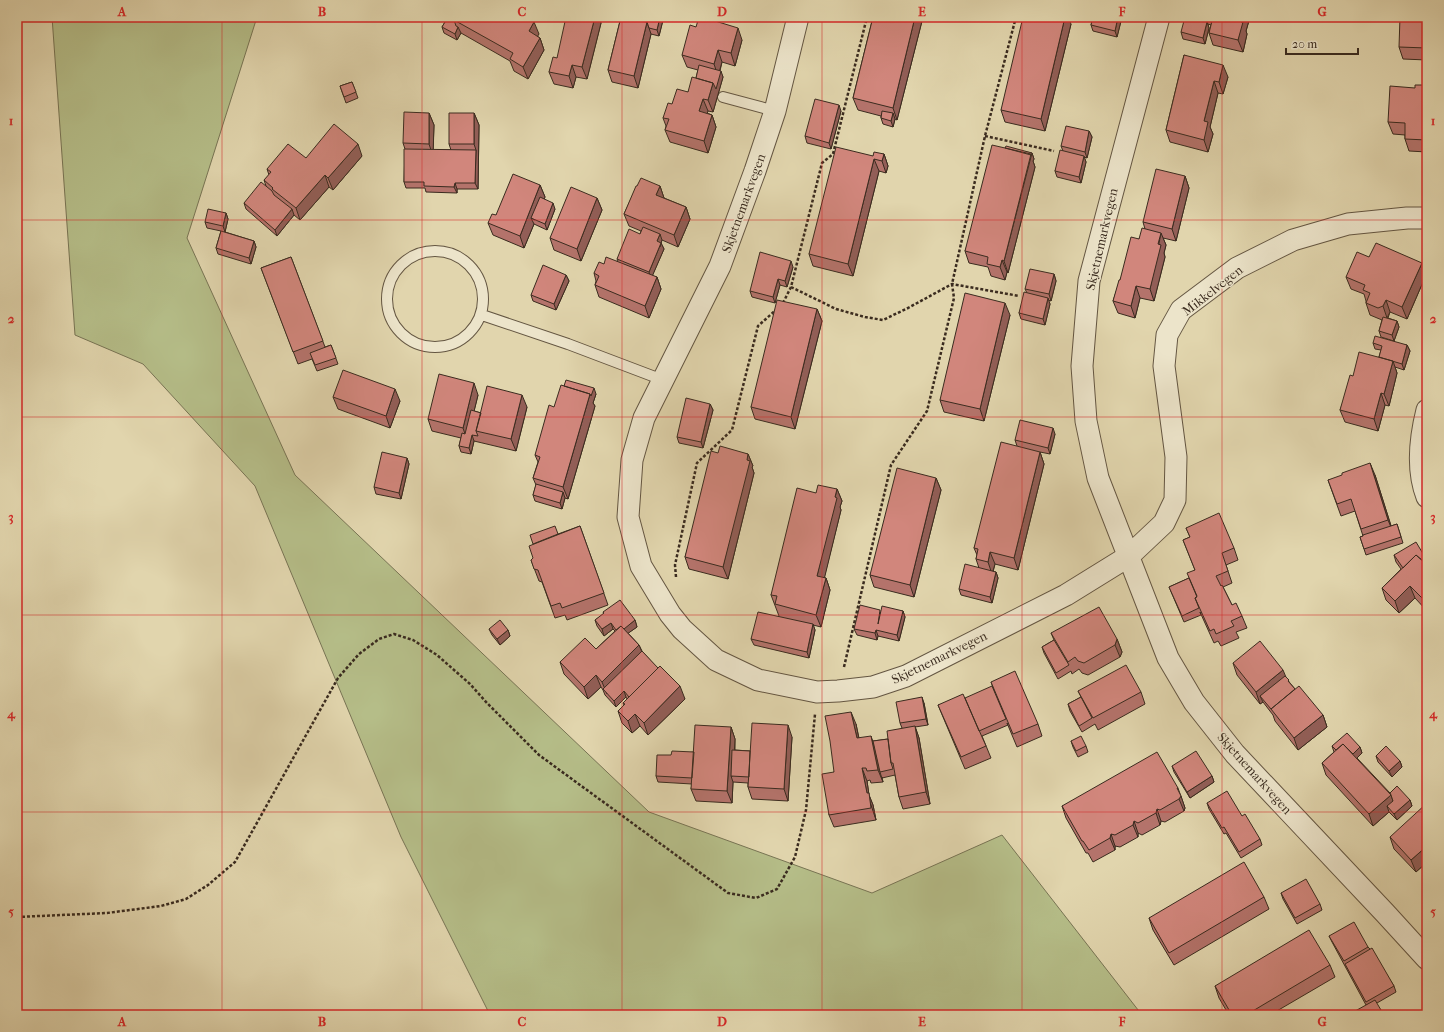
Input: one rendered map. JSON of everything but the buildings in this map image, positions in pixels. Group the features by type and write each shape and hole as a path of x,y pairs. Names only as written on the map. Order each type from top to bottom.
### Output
{"street":[{"name":"Skjetnemarkvegen","path":"798,17 776,111 720,266 644,418 632,460 628,517 642,566 670,614 682,629 716,660 758,680 817,692 873,687 906,676 1066,594 1128,556"},
{"name":"Skjetnemarkvegen","path":"1158,17 1089,281 1082,366 1086,421 1098,478 1168,658 1194,702 1235,754 1427,959"},
{"name":"Mikkelvegen","path":"1128,556 1164,523 1175,500 1176,457 1164,366 1167,335 1181,310 1237,268 1293,240 1348,224 1407,218 1427,218"},
{"path":"1427,410 1421,434 1420,460 1424,489 1427,497"}],"lane":[{"path":"723,97 776,111"},
{"path":"438,250 452,254 465,261 476,272 482,285 484,300 482,315 475,327 460,341 441,348 428,348 414,343 402,335 393,323 388,310 388,286 396,270 410,258 423,252 438,250"},
{"path":"482,315 568,344 663,380"}],"path":[{"path":"783,304 791,287 822,163 833,154 867,17"},
{"path":"838,691 891,465 927,411 954,298 952,284 985,136 1016,17"},
{"path":"985,136 1054,151"},
{"path":"791,287 836,309 883,320 952,284 1018,296"},
{"path":"676,580 675,566 697,463 732,430 758,326 778,308"},
{"path":"17,917 107,913 161,906 186,899 208,885 235,862 338,678 359,654 379,639 394,634 413,640 437,655 470,684 539,755 728,893 756,898 777,890 794,857 806,810 817,692"}],"green space":[{"path":"52,17 257,17 187,238 295,475 649,812 872,893 1002,835 1142,1015 490,1015 401,837 255,486 143,364 75,335"}]}
